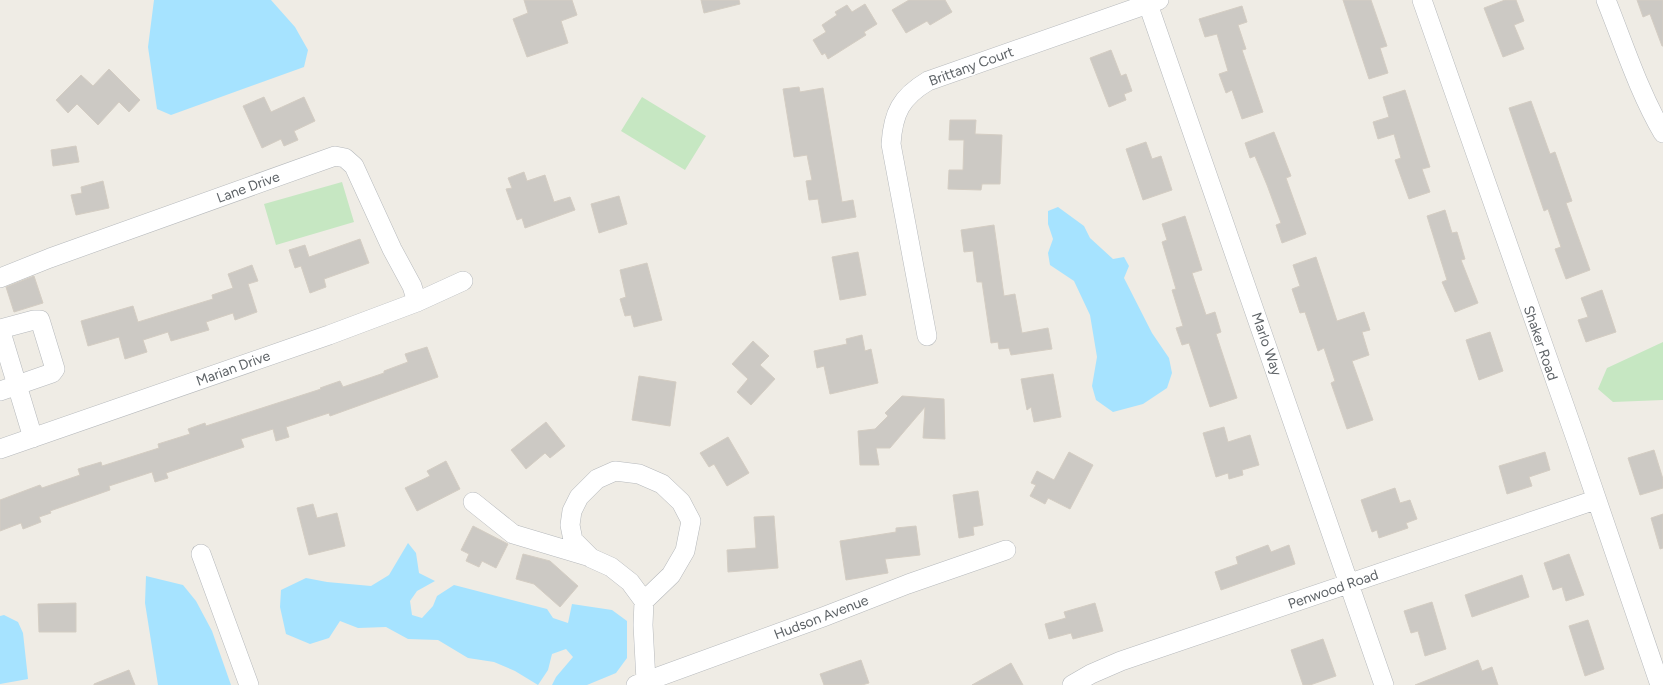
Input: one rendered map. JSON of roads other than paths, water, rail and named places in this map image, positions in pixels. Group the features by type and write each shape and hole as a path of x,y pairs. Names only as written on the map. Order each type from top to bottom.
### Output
{"street":[{"name":"Shaker Road","path":"1422,0 1576,439 1595,500 1660,685"},
{"path":"1606,0 1638,82 1653,117 1663,133"},
{"name":"Brittany Court","path":"927,336 891,144 892,125 899,108 910,94 928,81 1153,2"},
{"name":"Marlo Way","path":"1153,2 1384,685"},
{"name":"Lane Drive","path":"0,278 50,258 335,156 344,158 354,166 392,249 412,286 417,302"},
{"name":"Marian Drive","path":"0,449 329,335 417,302 463,281"},
{"path":"8,388 52,373 55,367 40,320 34,320 0,329 8,388 33,438"},
{"path":"591,558 573,540 570,524 572,511 579,497 597,480 615,471 639,474 662,484 681,502 691,521 685,552 671,575 644,601"},
{"name":"Penwood Road","path":"1072,685 1091,674 1121,661 1595,500"},
{"path":"473,502 513,534 591,558 611,567 630,582 644,601 641,683"},
{"name":"Hudson Avenue","path":"641,683 823,617 908,584 1006,550"},
{"path":"201,554 249,685"}],"water":[{"path":"154,0 271,0 295,27 308,50 304,67 171,115 157,109 148,47"},
{"path":"1058,207 1084,226 1090,238 1113,259 1124,257 1129,266 1124,278 1152,333 1169,358 1172,373 1167,388 1143,404 1113,412 1096,400 1092,386 1097,357 1090,315 1074,281 1050,265 1048,253 1053,239 1048,224 1048,211"},
{"path":"408,543 416,553 419,573 435,581 417,591 410,601 412,615 422,618 433,606 437,596 454,585 547,609 553,618 568,623 572,604 612,610 627,621 627,658 616,673 587,685 552,685 556,677 573,657 566,649 552,654 548,670 538,685 515,671 494,662 468,658 438,640 408,639 386,627 358,628 340,621 329,638 310,644 286,634 280,607 281,590 306,578 327,582 371,586 389,575"},
{"path":"146,576 183,585 196,601 212,631 231,685 158,685 145,603"},
{"path":"4,615 18,622 23,633 28,679 0,684 0,616"}]}
